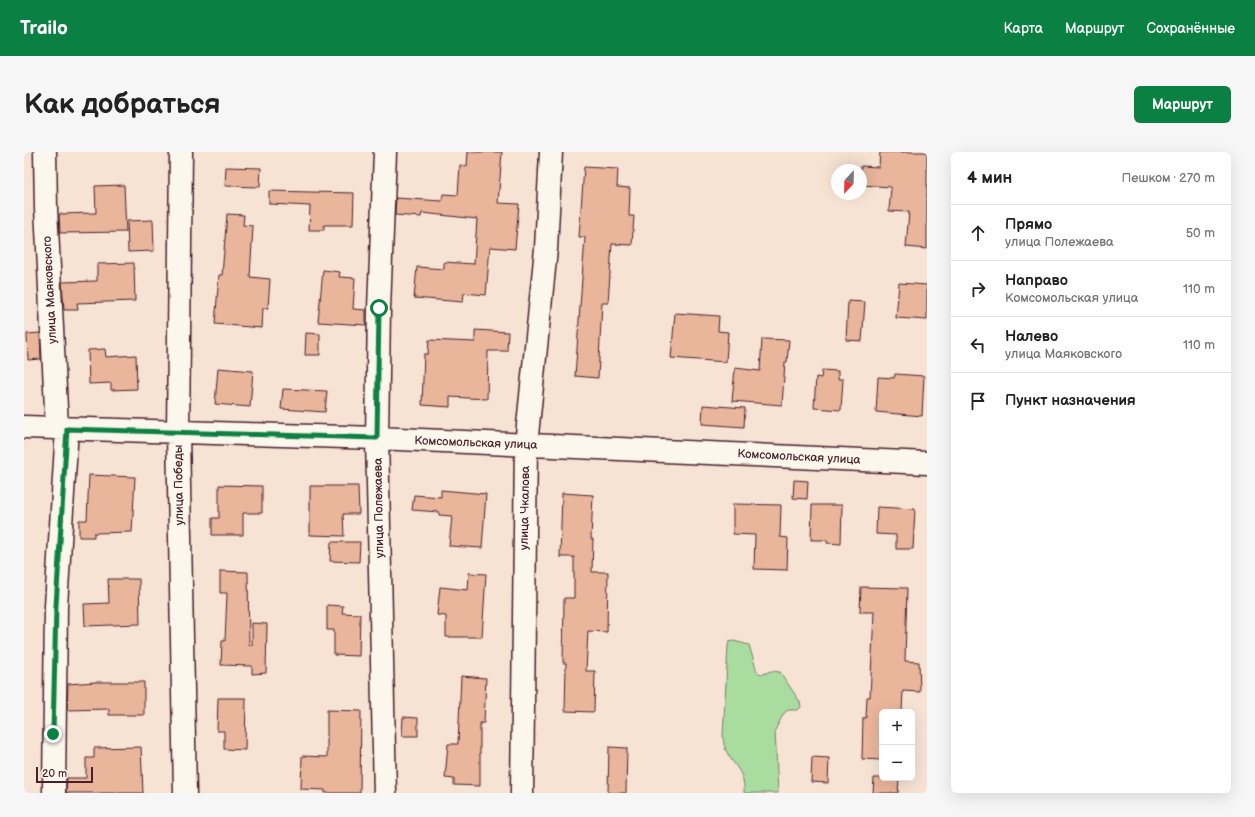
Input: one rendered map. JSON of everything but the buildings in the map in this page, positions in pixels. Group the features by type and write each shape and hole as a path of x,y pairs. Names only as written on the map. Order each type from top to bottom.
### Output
{"street":[{"name":"улица Маяковского","path":"45,152 46,208 62,428 56,606 54,793"},
{"name":"улица Победы","path":"181,152 178,432 185,793"},
{"name":"улица Полежаева","path":"385,152 379,308 377,438 385,793"},
{"name":"улица Чкалова","path":"522,793 526,445 546,249 551,152"},
{"name":"Комсомольская улица","path":"24,427 377,438 927,463"}],"green space":[{"path":"734,641 749,645 757,672 762,674 770,671 780,672 800,702 801,707 798,710 788,710 784,713 775,730 778,793 744,793 742,776 724,745 723,736 728,646 729,642"}],"route":[{"path":"53,734 56,606 67,429 377,438 379,308"}]}
